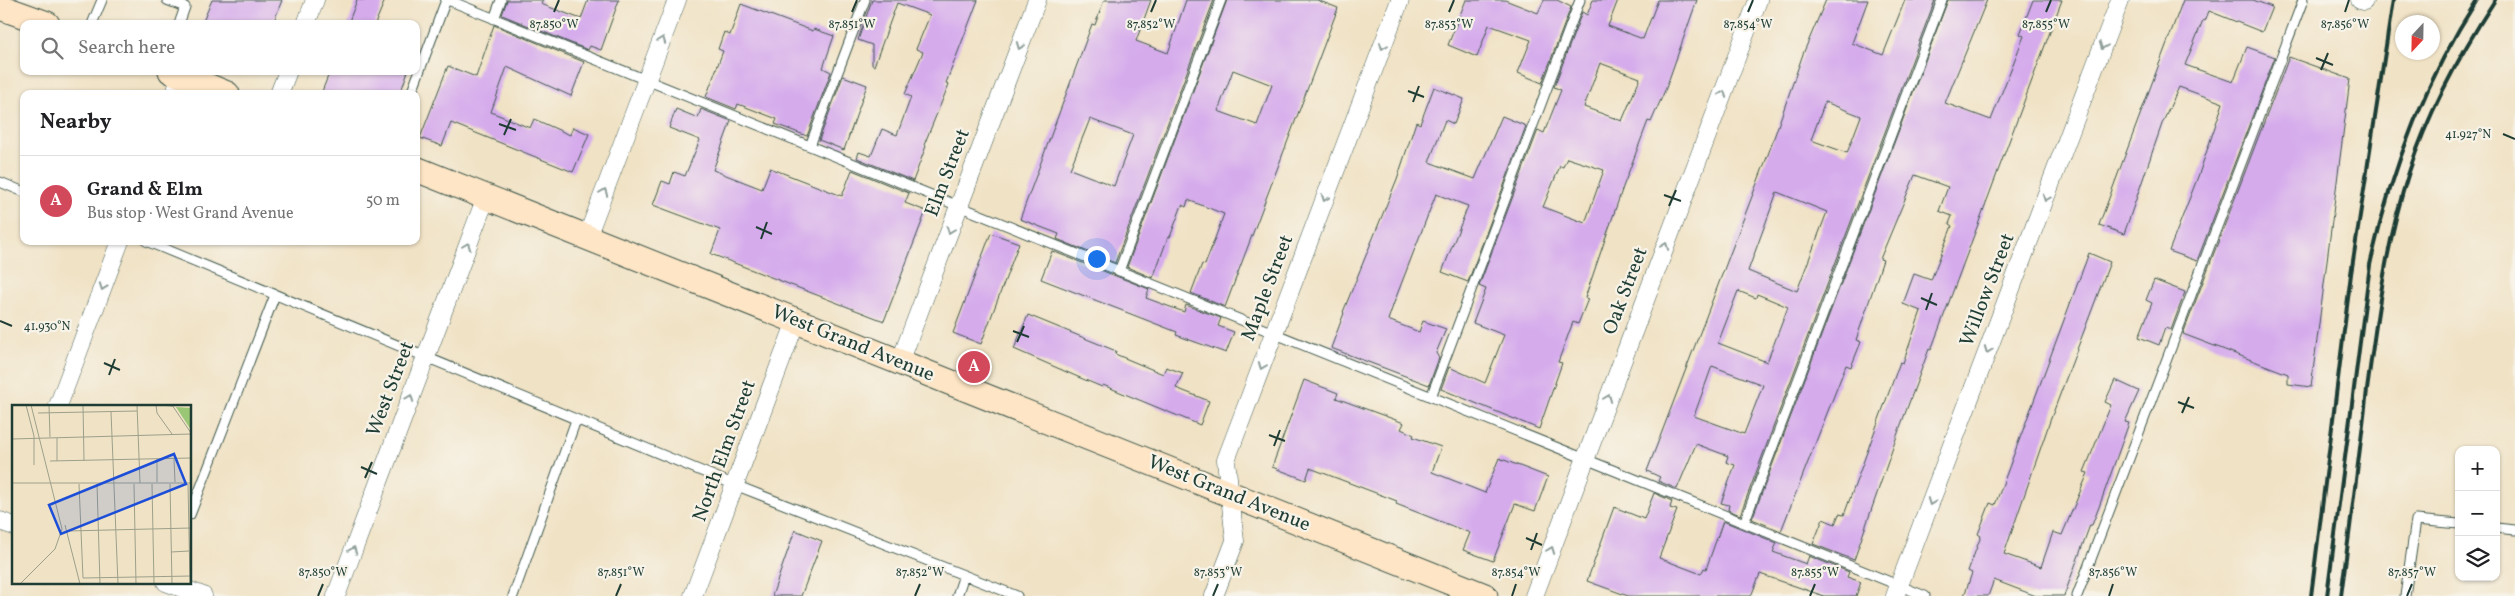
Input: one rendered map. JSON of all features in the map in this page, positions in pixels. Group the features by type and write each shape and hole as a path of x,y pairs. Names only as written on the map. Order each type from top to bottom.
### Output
{"main road":[{"path":"0,7 36,20"},
{"path":"176,80 212,90"},
{"name":"West Grand Avenue","path":"420,171 1485,596"}],"street":[{"path":"308,20 315,0"},
{"path":"587,237 678,0"},
{"name":"Elm Street","path":"900,362 1037,0"},
{"name":"Maple Street","path":"1214,596 1235,542 1232,495 1226,460 1400,0"},
{"name":"Oak Street","path":"1534,596 1758,0"},
{"name":"Willow Street","path":"1897,591 2120,0"},
{"path":"281,90 286,75"},
{"name":"West Street","path":"336,596 486,197"},
{"path":"58,405 118,245"},
{"name":"North Elm Street","path":"694,596 796,321"},
{"path":"0,521 12,525"},
{"path":"171,584 203,596"}],"lane":[{"path":"94,20 102,0"},
{"path":"167,0 185,7 180,20"},
{"path":"420,70 447,0 1744,523 1897,591 1925,596"},
{"path":"494,19 501,0"},
{"path":"810,146 865,0"},
{"path":"1118,270 1220,0"},
{"path":"1431,397 1580,0"},
{"path":"1744,523 1942,0"},
{"path":"2077,596 2303,0"},
{"path":"413,90 418,75"},
{"path":"0,182 20,190"},
{"path":"156,245 735,485 1017,596"},
{"path":"191,512 275,295"},
{"path":"513,596 576,420"},
{"path":"2405,596 2416,520 2455,524"},
{"path":"2500,528 2515,530"},
{"path":"957,596 964,575"}],"building":[{"path":"212,0 282,0 274,20 204,20"},
{"path":"357,0 385,0 377,20 350,20"},
{"path":"507,0 543,0 541,4 581,19 588,0 619,0 601,50 590,46 588,50 502,15"},
{"path":"872,0 978,0 946,83 949,84 924,145 926,146 913,181 857,158 859,152 871,156 882,129 897,135 911,97 905,94 923,52 916,49 930,15 897,3 874,66 872,65 872,45 858,40"},
{"path":"1104,0 1151,0 1136,41 1168,53 1186,0 1214,0 1115,263 1057,239 1059,234 1020,219 1092,24 1095,25","holes":["1090,119 1133,135 1114,186 1070,169"]},
{"path":"1227,0 1317,0 1338,8 1225,307 1191,293 1202,264 1205,265 1224,214 1188,200 1186,207 1182,205 1153,278 1127,267","holes":["1233,70 1272,85 1257,125 1218,111"]},
{"path":"1466,0 1505,0 1538,13 1544,0 1557,0 1571,7 1542,83 1518,73 1531,40 1489,25 1477,57 1448,45"},
{"path":"1593,0 1618,0 1608,26 1643,39 1658,0 1697,0 1666,88 1651,122 1648,121 1623,187 1585,298 1588,299 1578,324 1573,322 1558,362 1562,363 1539,429 1441,389 1449,367 1485,383 1504,335 1473,323 1486,289 1479,286 1538,130 1544,133 1561,90 1554,87 1582,12 1587,15","holes":["1600,63 1640,78 1622,121 1584,107","1567,158 1604,170 1585,223 1543,207 1560,166 1563,167"]},
{"path":"1826,0 1868,0 1852,43 1883,55 1905,0 1935,0 1740,515 1728,510 1729,505 1721,503 1735,465 1726,462 1728,456 1696,444 1677,489 1658,481 1660,477 1647,471 1769,152 1803,54","holes":["1825,102 1861,116 1847,153 1811,140","1777,192 1827,212 1797,291 1748,271","1738,291 1756,298 1757,294 1788,307 1767,362 1718,343","1712,366 1763,385 1744,434 1694,416"]},
{"path":"1948,0 1987,0 1945,103 1991,120 2024,36 2020,34 2033,0 2062,0 1931,350 1929,349 1854,560 1813,544 1823,519 1835,524 1839,514 1844,515 1900,362 1903,363 1921,311 1903,304 1914,274 1931,280 1952,226 1949,224 1952,216 1939,211 1948,187 1915,175 1880,259 1883,260 1856,340 1861,342 1851,367 1846,365 1781,531 1752,519"},
{"path":"2183,0 2253,0 2272,7 2262,32 2209,11 2205,21 2203,20 2185,65 2233,82 2247,47 2275,57 2197,261 2169,251 2199,174 2223,103 2179,87 2162,124 2124,234 2099,225"},
{"path":"741,4 813,31 814,29 834,36 823,68 831,72 807,136 775,124 777,119 738,104 736,109 706,97 723,51 718,49 724,32 730,35"},
{"path":"494,25 584,62 571,96 507,67 491,112 530,128 534,119 570,135 573,127 589,134 573,172 451,123 442,146 420,138 448,66 476,77"},
{"path":"2289,57 2350,79 2311,387 2288,384 2288,374 2183,334"},
{"path":"328,75 407,75 401,90 323,90"},
{"path":"843,76 867,85 844,150 819,140"},
{"path":"1434,87 1464,99 1454,124 1445,120 1429,162 1475,179 1502,116 1526,126 1468,282 1442,272 1468,206 1436,194 1395,300 1388,320 1419,332 1423,321 1446,329 1436,353 1439,358 1429,385 1331,348 1343,312 1397,179 1416,122 1420,124"},
{"path":"676,109 698,118 701,109 731,121 713,170 762,189 770,168 842,196 852,170 909,193 905,203 926,211 884,321 711,254 720,230 653,205 662,181 670,184 674,172 685,176 700,140 669,128"},
{"path":"991,233 1019,243 981,344 953,333"},
{"path":"1052,251 1149,289 1146,298 1184,312 1186,305 1221,318 1218,326 1234,332 1226,353 1176,335 1177,332 1041,279"},
{"path":"2089,253 2110,262 2050,421 2004,554 2041,567 2053,532 2062,535 2088,473 2084,472 2111,405 2105,402 2115,380 2139,391 2125,422 2129,423 2099,507 2092,525 2090,525 2064,596 2036,596 1994,580 1988,596 1964,596 1972,573 1968,571 1981,536 1978,534 1990,503 1995,505"},
{"path":"2154,280 2185,292 2171,330 2165,328 2159,345 2139,337 2152,303 2146,300"},
{"path":"1028,315 1116,351 1115,354 1163,374 1166,367 1183,373 1176,388 1209,401 1200,425 1103,385 1102,387 1014,349"},
{"path":"1304,380 1338,393 1336,398 1404,423 1401,429 1414,435 1413,437 1441,447 1432,472 1485,493 1499,458 1548,477 1535,511 1515,504 1493,561 1463,550 1470,533 1396,504 1397,501 1310,468 1306,480 1272,467"},
{"path":"1654,493 1672,501 1670,508 1677,510 1659,558 1701,574 1704,568 1706,569 1723,521 1777,543 1773,552 1806,564 1809,556 1849,572 1847,577 1861,582 1856,596 1824,596 1760,574 1751,596 1628,596 1587,581 1614,507 1644,519"},
{"path":"795,530 822,541 801,596 772,596"}],"railway":[{"path":"2311,596 2351,274 2393,0"},
{"path":"2327,596 2370,265 2378,230 2399,161 2425,95 2458,31 2477,0"},
{"path":"2341,596 2367,390 2379,307 2394,226 2409,172 2426,127 2446,83 2495,0"}],"place":[{"name":"Grand & Elm","path":"974,367"}]}
